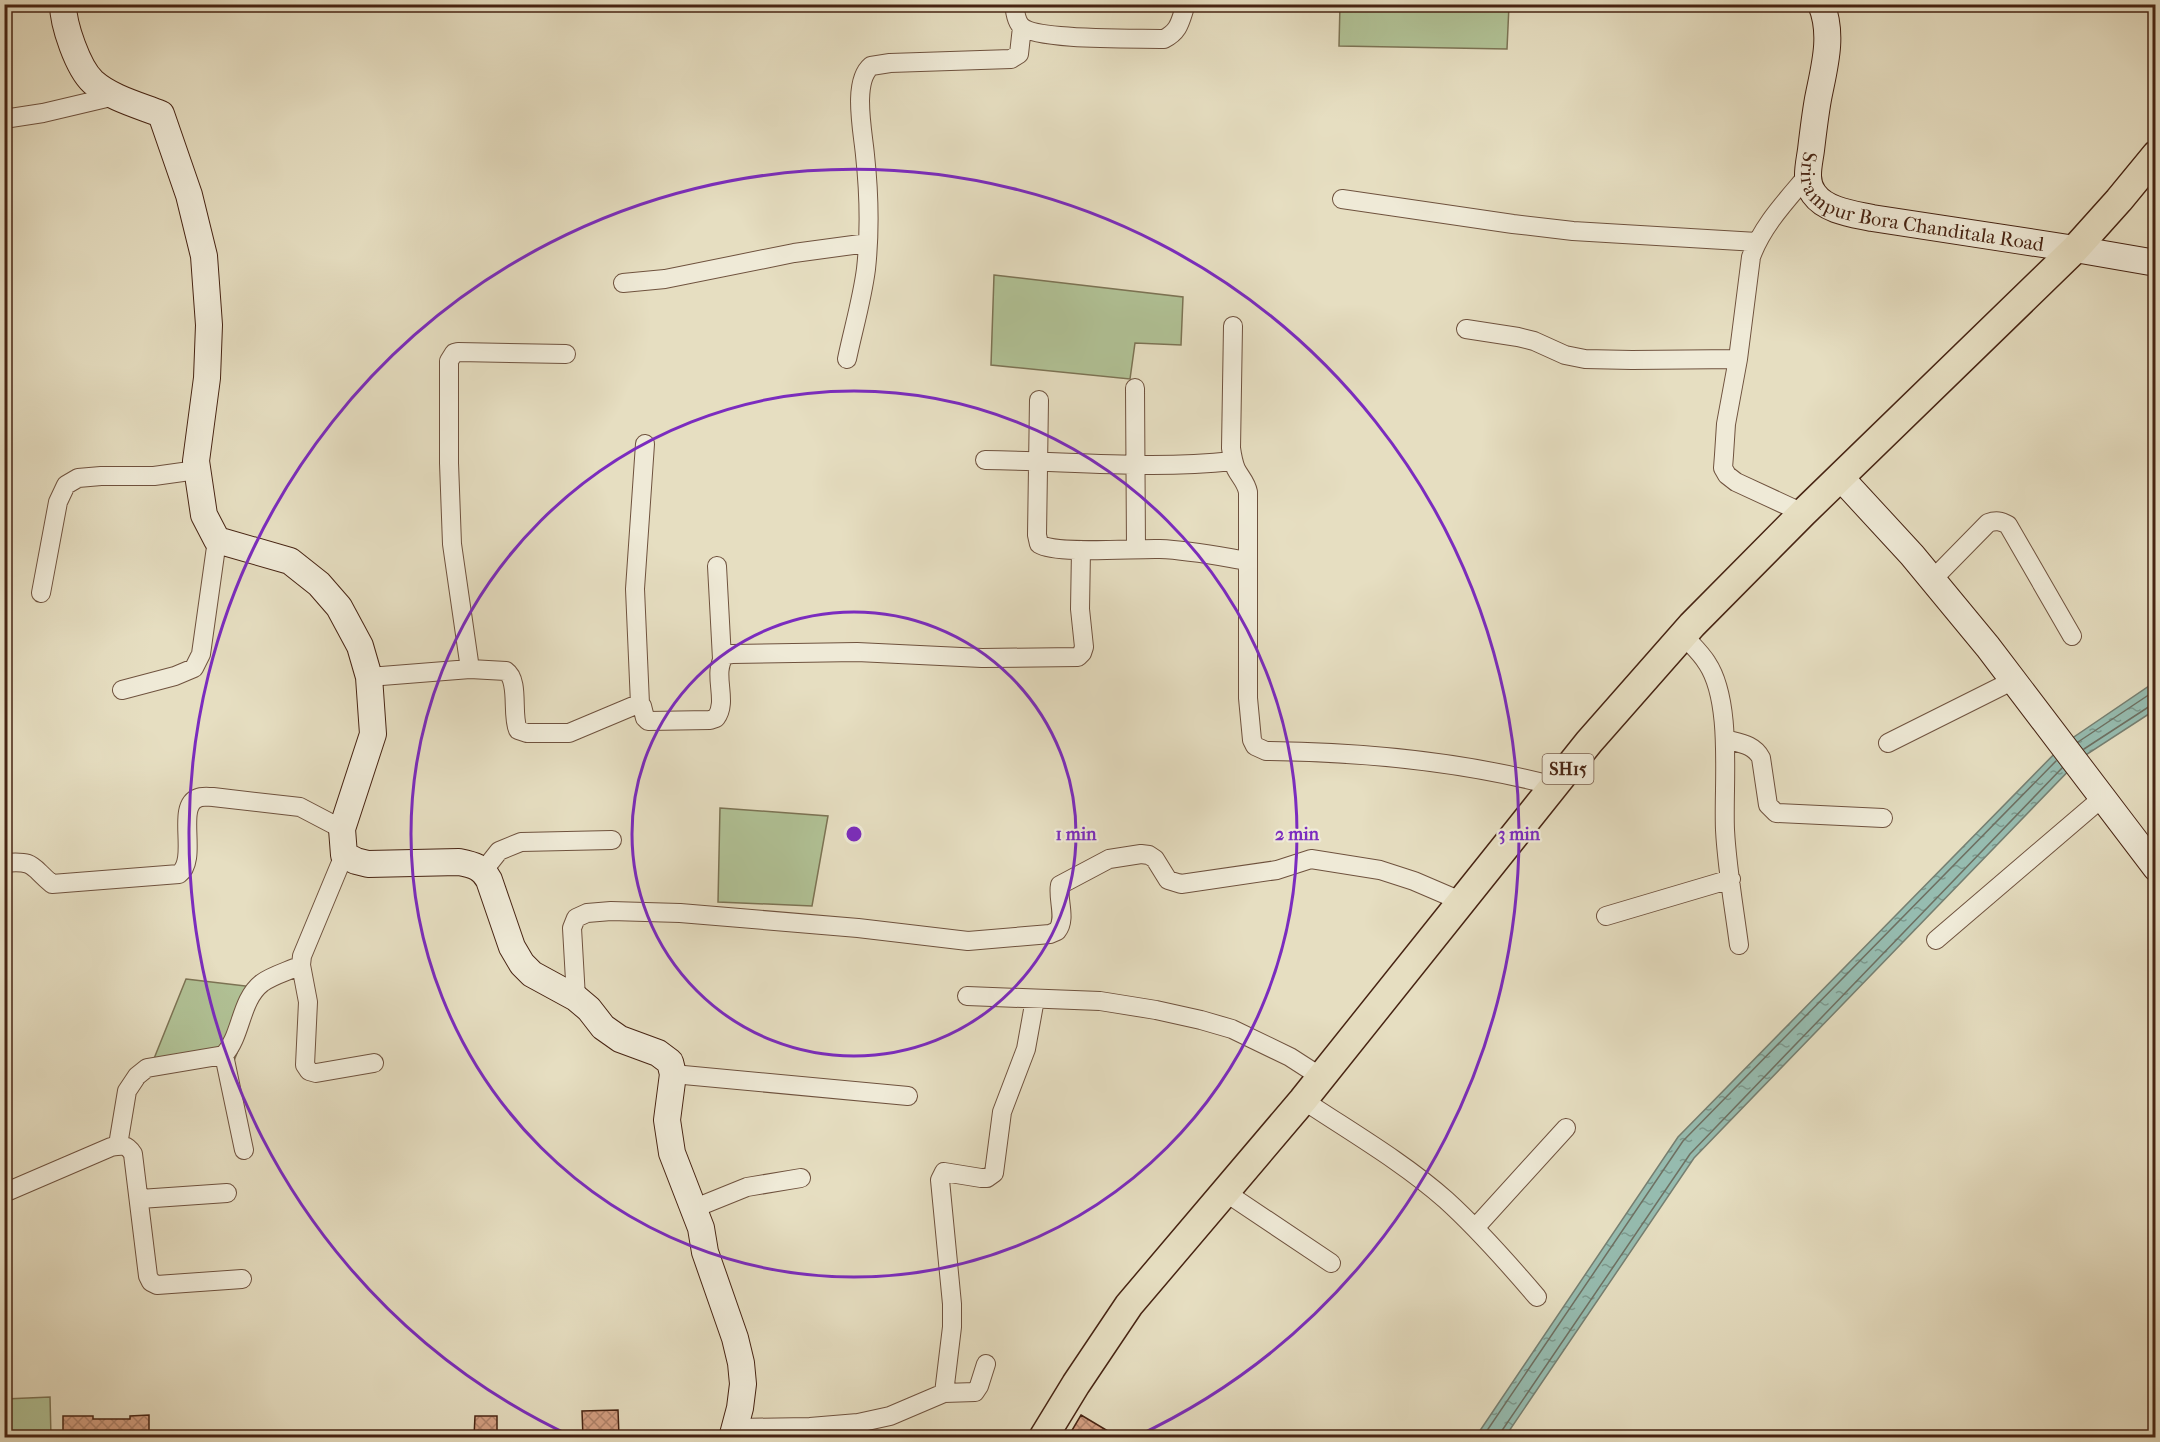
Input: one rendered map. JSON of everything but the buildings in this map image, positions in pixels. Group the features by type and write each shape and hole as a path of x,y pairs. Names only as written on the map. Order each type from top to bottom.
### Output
{"main road":[{"name":"SH15","path":"1043,1437 1129,1305 1303,1100 1589,742 1683,635 1803,513 2075,249 2156,155"}],"street":[{"path":"63,4 63,14 72,48 92,81 115,96 161,114 189,195 204,256 210,325 207,378 196,461 204,515 217,540 201,654 194,668 175,676 122,690"},
{"path":"1014,4 1022,27 1051,36 1164,39 1174,34 1186,4"},
{"name":"Srirampur Bora Chanditala Road","path":"1821,4 1828,34 1826,63 1817,102 1807,176 1813,194 1823,203 1845,212 2156,263"},
{"path":"847,359 862,291 868,243 868,187 861,98 862,78 871,66 890,63 1011,59 1019,54 1022,27"},
{"path":"4,119 43,113 115,96"},
{"path":"1803,513 1726,476 1723,468 1726,424 1738,359 1748,273 1757,242 1780,208 1807,176"},
{"path":"1342,199 1573,231 1757,242"},
{"path":"623,282 665,279 794,253 868,243"},
{"path":"1233,326 1233,461 1248,492 1248,698 1252,740 1255,746 1266,751 1371,755 1431,761 1483,769 1555,786"},
{"path":"1466,329 1534,341 1565,355 1579,358 1738,359"},
{"path":"470,669 452,544 449,361 454,353 458,352 566,354"},
{"path":"1136,388 1136,549"},
{"path":"1040,400 1037,540 1043,546 1081,550 1187,551 1248,561"},
{"path":"645,444 635,589 640,704 648,721 716,718 720,708 718,672 722,659 717,566"},
{"path":"985,460 1135,466 1201,465 1233,461"},
{"path":"41,593 58,502 66,485 78,478 154,476 197,470"},
{"path":"1841,478 1932,580 2014,680 2156,868"},
{"path":"1932,580 1988,523 2003,522 2008,525 2072,636"},
{"path":"217,540 290,561 319,584 339,607 360,646 369,677 373,734 342,829 344,855 301,965 308,1002 304,1054 305,1065 309,1071 316,1073 374,1063"},
{"path":"722,659 725,655 741,653 857,652 971,658 1078,657 1084,647 1080,609 1081,550"},
{"path":"1683,635 1707,663 1719,695 1725,739 1725,832 1739,945"},
{"path":"369,677 470,669 502,670 510,673 513,680 515,721 519,730 527,733 569,733 640,704"},
{"path":"1888,743 2014,680"},
{"path":"1725,739 1751,746 1758,752 1761,758 1768,805 1776,813 1884,818"},
{"path":"4,863 23,861 34,866 52,884 179,874 185,870 188,861 188,811 192,802 198,798 213,797 300,807 342,829"},
{"path":"1936,940 2102,798"},
{"path":"484,870 499,851 520,842 612,840"},
{"path":"576,998 572,928 576,918 587,913 611,911 680,913 858,928 968,941 999,940 1057,931 1061,922 1060,885 1109,859 1140,854 1149,855 1155,859 1164,875 1173,883 1181,884 1277,870 1311,859 1380,870 1414,881 1463,902"},
{"path":"344,855 368,864 459,862 474,864 484,870 512,947 522,964 532,974 576,998 589,1009 603,1027 620,1039 658,1053 670,1062 673,1074 667,1120 672,1153 695,1208 705,1252 735,1338 741,1363 743,1384 734,1433 875,1420 906,1410 944,1393 975,1392 986,1364"},
{"path":"1606,916 1731,879"},
{"path":"118,1145 127,1091 137,1076 147,1068 224,1055 232,1047 251,995 260,984 301,965"},
{"path":"967,996 1100,1001 1201,1020 1242,1033 1290,1057 1321,1077"},
{"path":"944,1393 952,1327 952,1304 940,1180 944,1172 981,1178 992,1176 994,1173 1002,1112 1024,1058 1035,999"},
{"path":"224,1055 244,1150"},
{"path":"673,1074 908,1096"},
{"path":"1303,1100 1404,1167 1445,1199 1495,1247 1537,1297"},
{"path":"1475,1228 1566,1128"},
{"path":"4,1193 111,1147 118,1145 129,1147 133,1154 148,1276 151,1282 157,1285 242,1279"},
{"path":"695,1208 747,1187 801,1178"},
{"path":"1225,1192 1331,1263"},
{"path":"140,1199 226,1193"}],"green space":[{"path":"1340,5 1509,5 1507,49 1339,46"},
{"path":"994,275 1183,297 1181,345 1135,343 1130,379 991,365"},
{"path":"720,808 828,816 812,906 718,902"},
{"path":"186,979 262,988 232,1066 153,1061"},
{"path":"50,1397 51,1437 5,1437 5,1399"}],"water":[{"path":"2155,682 2155,710 2081,758 1694,1158 1505,1437 1475,1438 1678,1137 2065,743"}]}
